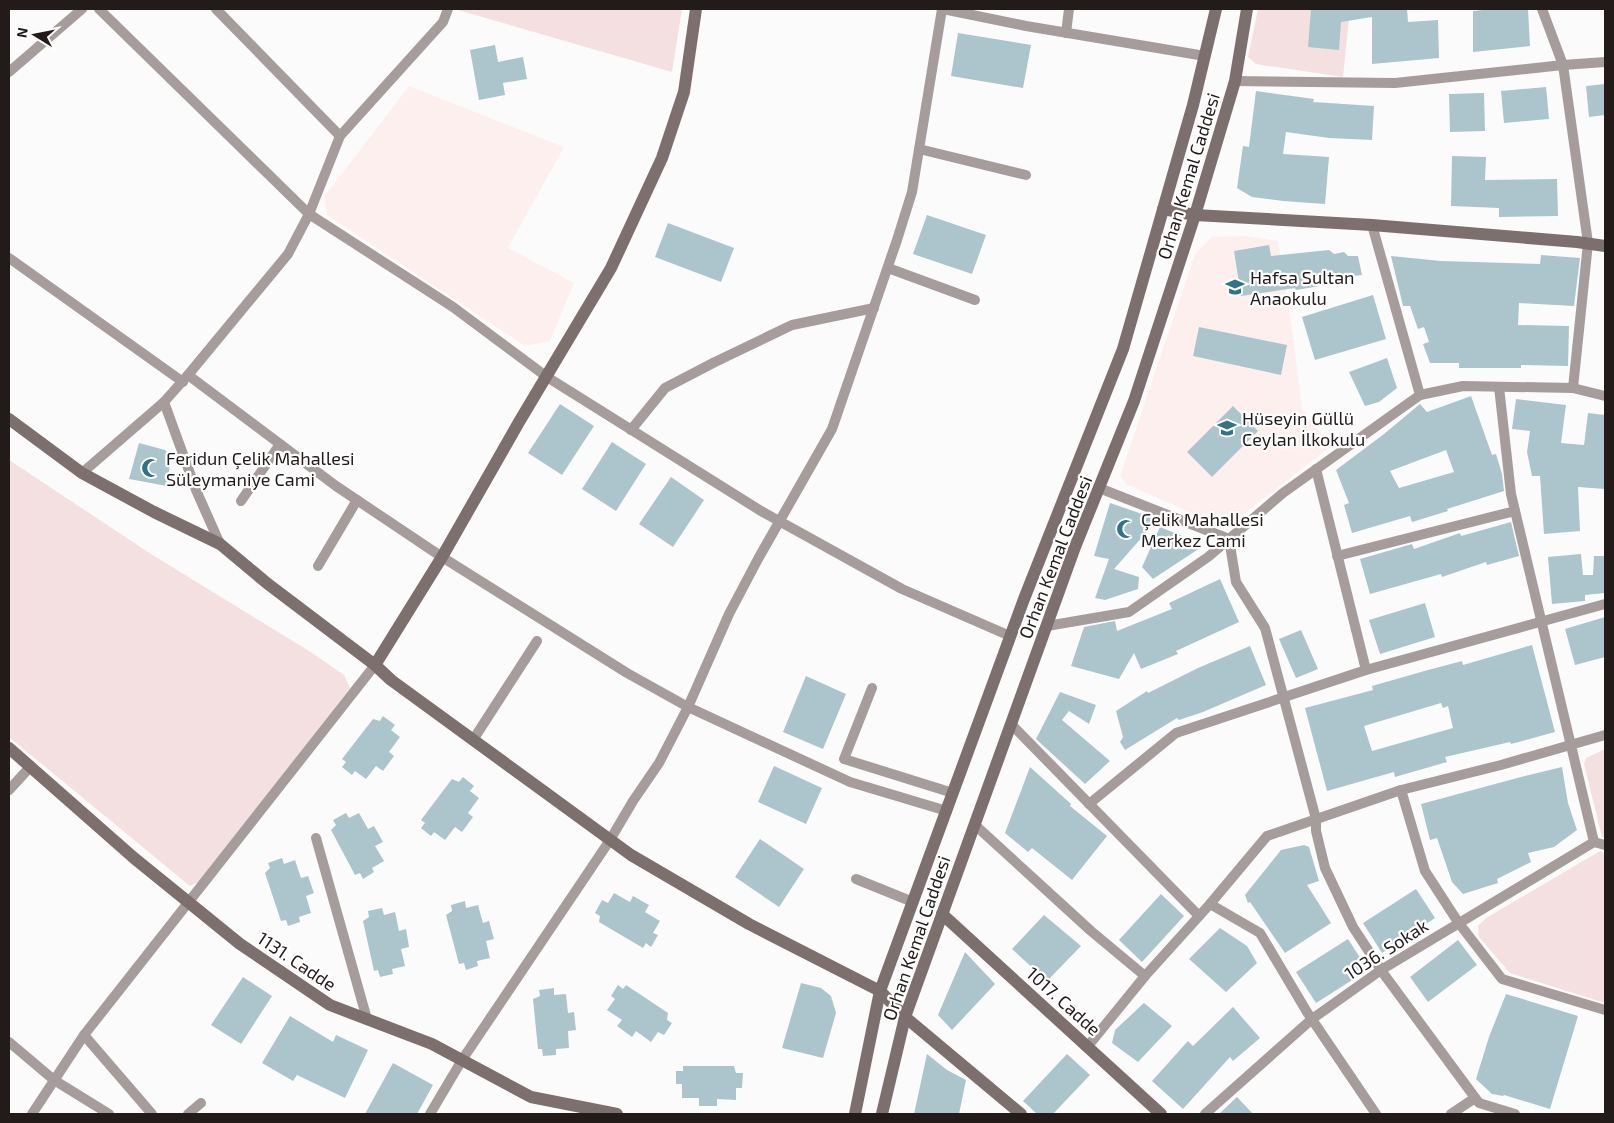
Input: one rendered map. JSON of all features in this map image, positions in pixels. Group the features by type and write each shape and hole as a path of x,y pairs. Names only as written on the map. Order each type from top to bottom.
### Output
{"street":[{"path":"9,72 82,9"},
{"path":"99,9 309,214 453,307 546,377 780,522 902,589 1010,636"},
{"path":"216,9 340,136"},
{"path":"82,473 164,402 288,254 309,214 340,136 443,22 448,9"},
{"path":"32,1114 84,1035 375,665 442,558 611,268 662,158 684,92 696,9"},
{"path":"430,1114 462,1060 610,840 633,801 659,763 688,708 729,614 758,558 832,429 888,268 912,192 943,9 1066,33 1205,56"},
{"path":"1066,33 1069,9"},
{"name":"Orhan Kemal Caddesi","path":"855,1114 880,991 1010,636 1123,349 1193,105 1216,9"},
{"name":"Orhan Kemal Caddesi","path":"882,1114 905,1017 1075,547 1134,401 1195,216 1235,81 1247,9"},
{"path":"1542,9 1563,65 1588,244 1573,388"},
{"path":"1235,81 1395,83 1605,62"},
{"path":"919,150 1026,175"},
{"path":"1163,209 1195,216 1372,225 1605,246"},
{"path":"1372,225 1420,395"},
{"path":"9,258 186,378 356,500 442,558 627,673 688,708 850,782 947,811"},
{"path":"888,268 975,300"},
{"path":"631,430 665,388 715,362 792,325 874,308"},
{"path":"1047,626 1129,612 1208,557 1283,492 1420,395 1463,386 1573,388 1605,396"},
{"path":"1499,387 1511,494 1594,842 1605,845"},
{"path":"164,402 196,490 220,544"},
{"path":"9,419 82,473 154,512 220,544 268,584 375,665 391,680 631,855 749,924 880,991 905,1017 1021,1114"},
{"path":"241,501 280,444"},
{"path":"1316,469 1366,670"},
{"path":"1099,488 1229,539"},
{"path":"318,566 356,500"},
{"path":"1337,556 1515,511"},
{"path":"1229,539 1236,582 1265,628 1316,819 1316,832 1325,868 1353,927 1381,970 1479,1103 1515,1114"},
{"path":"1089,804 1176,733 1366,670 1605,604"},
{"path":"473,740 537,641"},
{"path":"872,688 844,759 953,793"},
{"path":"1012,725 1199,916"},
{"path":"1088,1046 1145,976 1210,904 1267,836 1401,790 1501,766 1605,735"},
{"name":"1131. Cadde","path":"9,748 134,858 240,944 330,1005 432,1044 531,1097 617,1114"},
{"path":"9,790 31,766"},
{"path":"1401,790 1425,871 1458,922 1502,979 1605,1010"},
{"path":"975,825 1091,931 1145,976"},
{"path":"316,838 367,1019"},
{"name":"1036. Sokak","path":"1205,1114 1312,1019 1381,970 1594,842"},
{"path":"856,879 913,902"},
{"path":"1210,904 1260,933 1312,1019 1376,1114"},
{"name":"1017. Cadde","path":"942,914 1161,1114"},
{"path":"84,1035 152,1114"},
{"path":"9,1042 54,1080 109,1114"},
{"path":"1451,1114 1475,1098"},
{"path":"188,1114 202,1102"}],"shaded area":[{"path":"458,9 682,9 672,72"},
{"path":"1258,9 1350,9 1343,77 1256,64 1248,57"},
{"path":"409,86 564,147 508,248 574,283 550,341 525,346 327,215 324,197"},
{"name":"Hüseyin Güllü Ceylan İlkokulu","path":"1245,236 1278,241 1293,335 1302,409 1331,446 1226,528 1126,484 1120,476 1195,254 1212,237"},
{"path":"9,460 151,554 309,651 344,675 350,688 200,881 190,886 9,737"},
{"path":"1605,749 1605,838 1602,837 1584,764 1586,758"},
{"path":"1600,851 1605,853 1605,1003 1510,973 1479,937 1478,926 1486,918"}],"building":[{"path":"1311,9 1407,9 1408,22 1438,20 1439,58 1372,64 1372,17 1341,22 1339,50 1308,47"},
{"path":"1528,9 1530,46 1473,52 1473,11"},
{"path":"958,33 1031,45 1023,88 951,76"},
{"path":"495,45 498,62 523,57 527,79 503,83 505,95 479,100 470,50"},
{"path":"1605,84 1605,115 1589,117 1586,86"},
{"path":"1546,87 1549,119 1504,123 1501,91"},
{"path":"1256,91 1314,99 1313,102 1374,106 1372,140 1329,138 1286,132 1283,154 1329,157 1325,204 1252,197 1237,188 1243,146 1249,147"},
{"path":"1484,93 1485,131 1450,132 1449,94"},
{"path":"1452,156 1486,157 1485,180 1557,179 1558,216 1499,217 1499,208 1451,206"},
{"path":"927,215 986,235 972,274 913,254"},
{"path":"668,223 734,248 721,282 655,257"},
{"path":"1269,245 1271,256 1329,250 1334,254 1344,252 1348,256 1358,256 1362,275 1336,278 1332,284 1241,296 1234,251"},
{"path":"1541,255 1580,258 1574,306 1519,303 1518,325 1569,326 1568,366 1521,365 1521,368 1459,368 1459,363 1430,363 1423,344 1429,342 1424,327 1418,329 1410,306 1403,306 1391,256 1441,261 1540,264"},
{"path":"1373,295 1386,339 1315,360 1302,317"},
{"path":"1199,327 1287,345 1281,375 1193,356"},
{"path":"1387,358 1397,388 1379,402 1365,406 1349,372"},
{"path":"1471,396 1492,455 1496,454 1502,474 1504,491 1412,522 1410,516 1352,533 1344,505 1349,503 1336,470 1420,404 1427,412","holes":["1446,450 1454,472 1399,488 1390,471"]},
{"path":"1516,399 1566,405 1561,443 1584,445 1588,413 1605,415 1605,489 1578,487 1580,531 1544,534 1540,476 1532,476 1527,452 1530,431 1512,429"},
{"path":"560,404 594,426 562,475 528,453"},
{"path":"1233,406 1258,431 1212,477 1187,452"},
{"path":"612,442 646,464 616,511 582,489"},
{"name":"Feridun Çelik Mahallesi Süleymaniye Cami","path":"139,443 165,450 171,456 167,486 129,479"},
{"path":"671,477 704,500 673,547 639,524"},
{"name":"Çelik Mahallesi Merkez Cami","path":"1110,503 1154,518 1152,526 1114,569 1139,577 1138,589 1105,600 1095,598 1109,559 1094,556"},
{"path":"1511,522 1519,556 1487,565 1486,562 1442,577 1441,574 1370,594 1360,559 1412,544 1414,549 1460,533 1461,536"},
{"path":"1160,527 1197,542 1200,548 1153,579 1142,567"},
{"path":"1581,554 1583,575 1593,575 1594,556 1605,556 1605,593 1585,595 1585,601 1552,604 1548,557"},
{"path":"1220,579 1239,622 1176,651 1178,654 1141,669 1134,653 1119,679 1071,666 1084,627 1115,621 1117,631 1172,609 1169,603"},
{"path":"1425,603 1435,637 1380,654 1369,620"},
{"path":"1605,617 1605,657 1575,665 1565,629"},
{"path":"1301,630 1318,669 1296,678 1279,639"},
{"path":"1532,645 1555,732 1511,744 1510,742 1445,757 1447,762 1395,777 1394,772 1327,791 1305,708 1373,690 1372,686 1428,670 1462,661 1463,665","holes":["1441,703 1443,708 1448,706 1453,728 1372,751 1364,726"]},
{"path":"1250,646 1266,685 1203,712 1179,720 1177,718 1125,750 1120,742 1123,737 1116,711 1147,691 1148,693 1198,668"},
{"path":"806,676 846,694 823,749 783,732"},
{"path":"1060,692 1096,705 1089,724 1069,711 1062,720 1110,761 1085,784 1036,739"},
{"path":"383,716 395,725 391,730 400,737 389,752 394,756 383,771 376,766 366,779 355,771 352,775 342,767 346,762 342,759 373,719 380,721"},
{"path":"774,766 822,788 806,824 758,802"},
{"path":"1030,767 1071,804 1070,806 1107,836 1072,880 1032,848 1028,852 1005,833"},
{"path":"1562,767 1568,803 1577,830 1554,847 1528,853 1531,862 1497,879 1498,883 1463,894 1452,882 1437,838 1430,840 1421,804"},
{"path":"463,777 474,786 470,791 479,798 468,813 473,817 462,832 455,827 445,840 434,832 431,836 421,828 425,823 421,820 452,779 459,782"},
{"path":"346,813 349,818 359,813 368,829 374,826 383,842 375,846 384,861 372,868 374,872 363,879 360,873 355,875 331,830 336,825 333,820"},
{"path":"760,839 804,869 779,907 735,877"},
{"path":"1304,845 1309,847 1319,881 1307,885 1331,923 1285,953 1250,902 1248,903 1245,895 1281,850"},
{"path":"282,858 284,864 295,860 301,878 308,876 314,893 306,896 311,913 299,917 300,922 288,926 286,920 281,921 265,873 270,868 268,863"},
{"path":"1416,889 1435,918 1382,953 1363,923"},
{"path":"614,893 630,902 633,896 649,905 645,912 660,921 653,933 658,935 651,947 646,943 643,948 599,922 600,916 595,913 602,900 608,903"},
{"path":"1161,894 1184,916 1142,962 1119,940"},
{"path":"465,901 466,908 478,905 483,923 489,921 494,939 486,941 490,958 477,961 478,966 466,970 464,963 459,964 446,915 452,911 451,905"},
{"path":"382,908 384,915 395,912 399,931 406,929 409,947 401,949 405,966 392,969 393,974 380,977 378,970 374,971 363,921 369,917 368,911"},
{"path":"1044,915 1081,946 1047,981 1012,949"},
{"path":"1220,928 1247,946 1257,963 1226,992 1189,959"},
{"path":"1348,939 1368,970 1316,1003 1296,972"},
{"path":"1458,940 1477,965 1428,1002 1410,977"},
{"path":"965,952 995,984 952,1030 938,1015"},
{"path":"243,977 272,996 241,1044 211,1025"},
{"path":"801,983 821,988 831,996 836,1013 823,1058 782,1048"},
{"path":"618,985 623,989 626,985 668,1013 667,1020 672,1023 664,1035 658,1032 651,1042 636,1031 632,1037 617,1026 622,1020 607,1010 615,999 611,996"},
{"path":"554,988 554,995 566,994 568,1013 574,1012 576,1030 568,1031 569,1048 556,1049 556,1055 543,1056 542,1049 538,1049 533,999 540,996 539,990"},
{"path":"1506,994 1578,1016 1550,1109 1504,1095 1492,1094 1476,1079 1489,1037"},
{"path":"1144,1003 1172,1026 1138,1062 1112,1043 1115,1030"},
{"path":"1233,1007 1260,1038 1233,1061 1230,1057 1183,1109 1152,1081 1188,1041 1193,1046"},
{"path":"290,1016 333,1042 336,1035 368,1050 345,1098 297,1075 293,1081 262,1063"},
{"path":"927,1054 947,1070 966,1080 959,1114 914,1114"},
{"path":"1067,1054 1090,1075 1053,1114 1037,1114 1023,1101"},
{"path":"393,1063 433,1085 417,1114 365,1114"},
{"path":"683,1066 734,1066 736,1073 743,1073 742,1088 736,1088 736,1100 717,1099 717,1106 699,1106 699,1098 682,1098 682,1084 676,1084 676,1071 683,1071"},
{"path":"1237,1097 1253,1114 1219,1114"}],"place":[{"name":"Hafsa Sultan Anaokulu","path":"1235,287"},
{"name":"Hüseyin Güllü Ceylan İlkokulu","path":"1227,428"},
{"name":"Feridun Çelik Mahallesi Süleymaniye Cami","path":"151,468"},
{"name":"Çelik Mahallesi Merkez Cami","path":"1126,529"}]}
